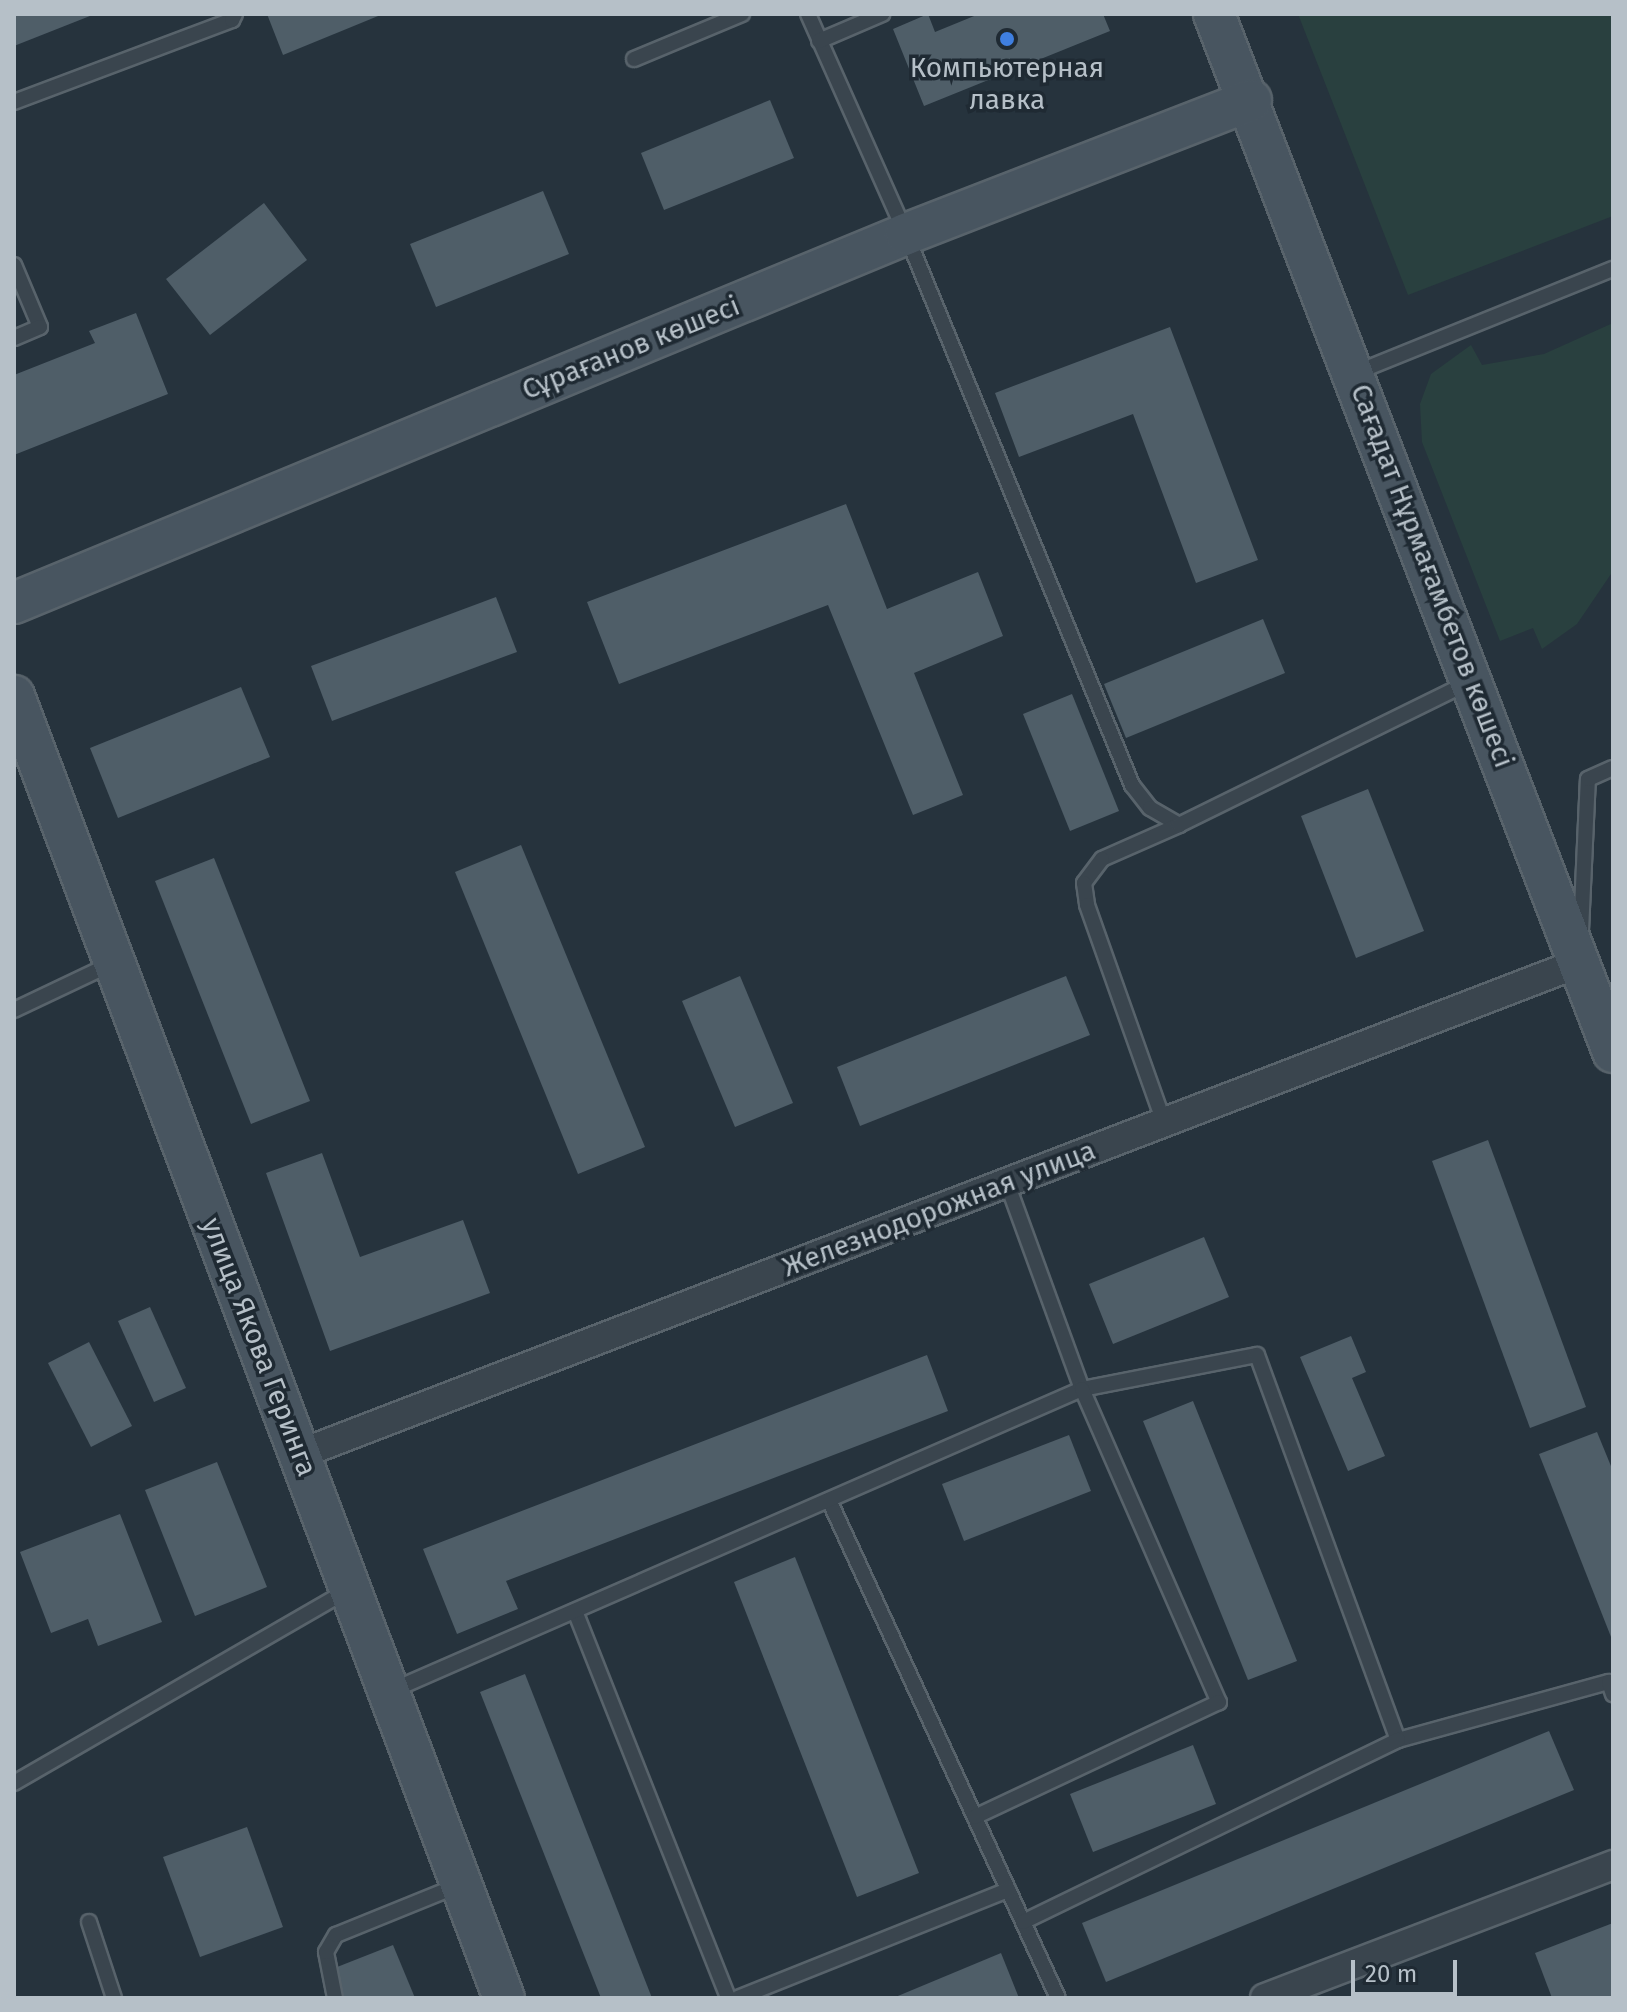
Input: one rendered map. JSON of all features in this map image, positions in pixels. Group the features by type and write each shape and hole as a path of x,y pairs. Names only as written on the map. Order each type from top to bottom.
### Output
{"main road":[{"name":"Сағадат Нұрмағамбетов көшесі","path":"1214,14 1251,100 1613,1052"},
{"name":"Сұрағанов көшесі","path":"14,603 906,234 1251,100"},
{"name":"улица Якова Геринга","path":"14,696 504,1998"}],"street":[{"name":"Железнодорожная улица","path":"300,1454 1579,963"},
{"path":"1265,1998 1613,1865"}],"lane":[{"path":"14,102 232,20 235,14"},
{"path":"634,59 742,14"},
{"path":"808,14 906,234 1132,785 1150,808 1179,825"},
{"path":"819,41 882,14"},
{"path":"14,265 40,327 14,338"},
{"path":"1355,373 1613,269"},
{"path":"1164,1123 1084,883 1102,859 1179,825 1472,681"},
{"path":"1579,963 1588,779 1613,768"},
{"path":"14,1010 115,962"},
{"path":"975,1817 1219,1702 1082,1389 1007,1183"},
{"path":"389,1692 1082,1389 1257,1355 1398,1740"},
{"path":"829,1500 1058,1998"},
{"path":"14,1783 350,1589"},
{"path":"575,1611 728,1998"},
{"path":"1023,1922 1398,1740 1609,1682 1613,1694"},
{"path":"335,1998 326,1952 336,1935 462,1884"},
{"path":"738,1998 1008,1890"},
{"path":"89,1922 114,1998"}],"green space":[{"path":"1298,14 1613,14 1613,216 1408,295"},
{"path":"1613,323 1613,571 1577,624 1542,649 1533,628 1500,641 1422,442 1420,404 1431,374 1471,345 1482,365 1544,354"}],"building":[{"path":"14,14 95,14 14,46"},
{"path":"267,14 383,14 283,55"},
{"path":"928,14 935,32 979,14 1103,14 1110,31 924,106 893,29"},
{"path":"770,100 794,158 664,210 641,153"},
{"path":"543,191 569,254 436,307 410,244"},
{"path":"264,203 307,260 210,335 166,279"},
{"path":"136,313 168,394 14,455 14,375 95,343 89,331"},
{"path":"1170,327 1258,560 1196,583 1133,414 1019,457 995,393"},
{"path":"846,504 887,609 978,572 1003,636 914,673 963,795 913,815 828,605 619,684 587,602"},
{"path":"496,597 517,652 332,721 311,666"},
{"path":"1263,619 1285,673 1126,738 1104,684"},
{"path":"241,687 270,757 118,818 90,748"},
{"path":"1072,694 1119,811 1070,831 1023,714"},
{"path":"1368,789 1424,931 1356,958 1301,816"},
{"path":"521,845 645,1147 578,1174 455,872"},
{"path":"214,858 310,1101 251,1124 155,881"},
{"path":"740,976 793,1103 735,1127 682,1001"},
{"path":"1066,976 1090,1035 860,1126 837,1067"},
{"path":"1488,1140 1586,1407 1530,1428 1432,1161"},
{"path":"322,1153 360,1257 463,1220 490,1293 330,1351 266,1173"},
{"path":"1204,1237 1229,1297 1113,1344 1089,1284"},
{"path":"150,1307 186,1388 154,1402 118,1321"},
{"path":"1351,1336 1366,1372 1352,1378 1385,1456 1348,1471 1300,1357"},
{"path":"89,1342 132,1426 91,1447 48,1363"},
{"path":"927,1355 948,1411 506,1581 518,1609 457,1634 423,1549"},
{"path":"1193,1401 1297,1661 1248,1680 1143,1421"},
{"path":"1597,1432 1613,1471 1613,1642 1539,1454"},
{"path":"1069,1435 1091,1491 964,1541 942,1484"},
{"path":"217,1462 267,1587 195,1616 145,1490"},
{"path":"120,1514 162,1622 98,1646 88,1619 51,1633 20,1552"},
{"path":"795,1557 919,1873 857,1897 734,1582"},
{"path":"525,1674 652,1998 601,1998 480,1692"},
{"path":"1549,1731 1574,1790 1106,1982 1082,1923"},
{"path":"1193,1745 1216,1804 1093,1852 1070,1794"},
{"path":"247,1827 283,1927 200,1957 163,1857"},
{"path":"1613,1923 1613,1998 1552,1998 1535,1953"},
{"path":"393,1945 415,1998 344,1998 332,1969"},
{"path":"1001,1953 1019,1998 893,1998"}],"place":[{"name":"Компьютерная лавка","path":"1007,39"}]}
